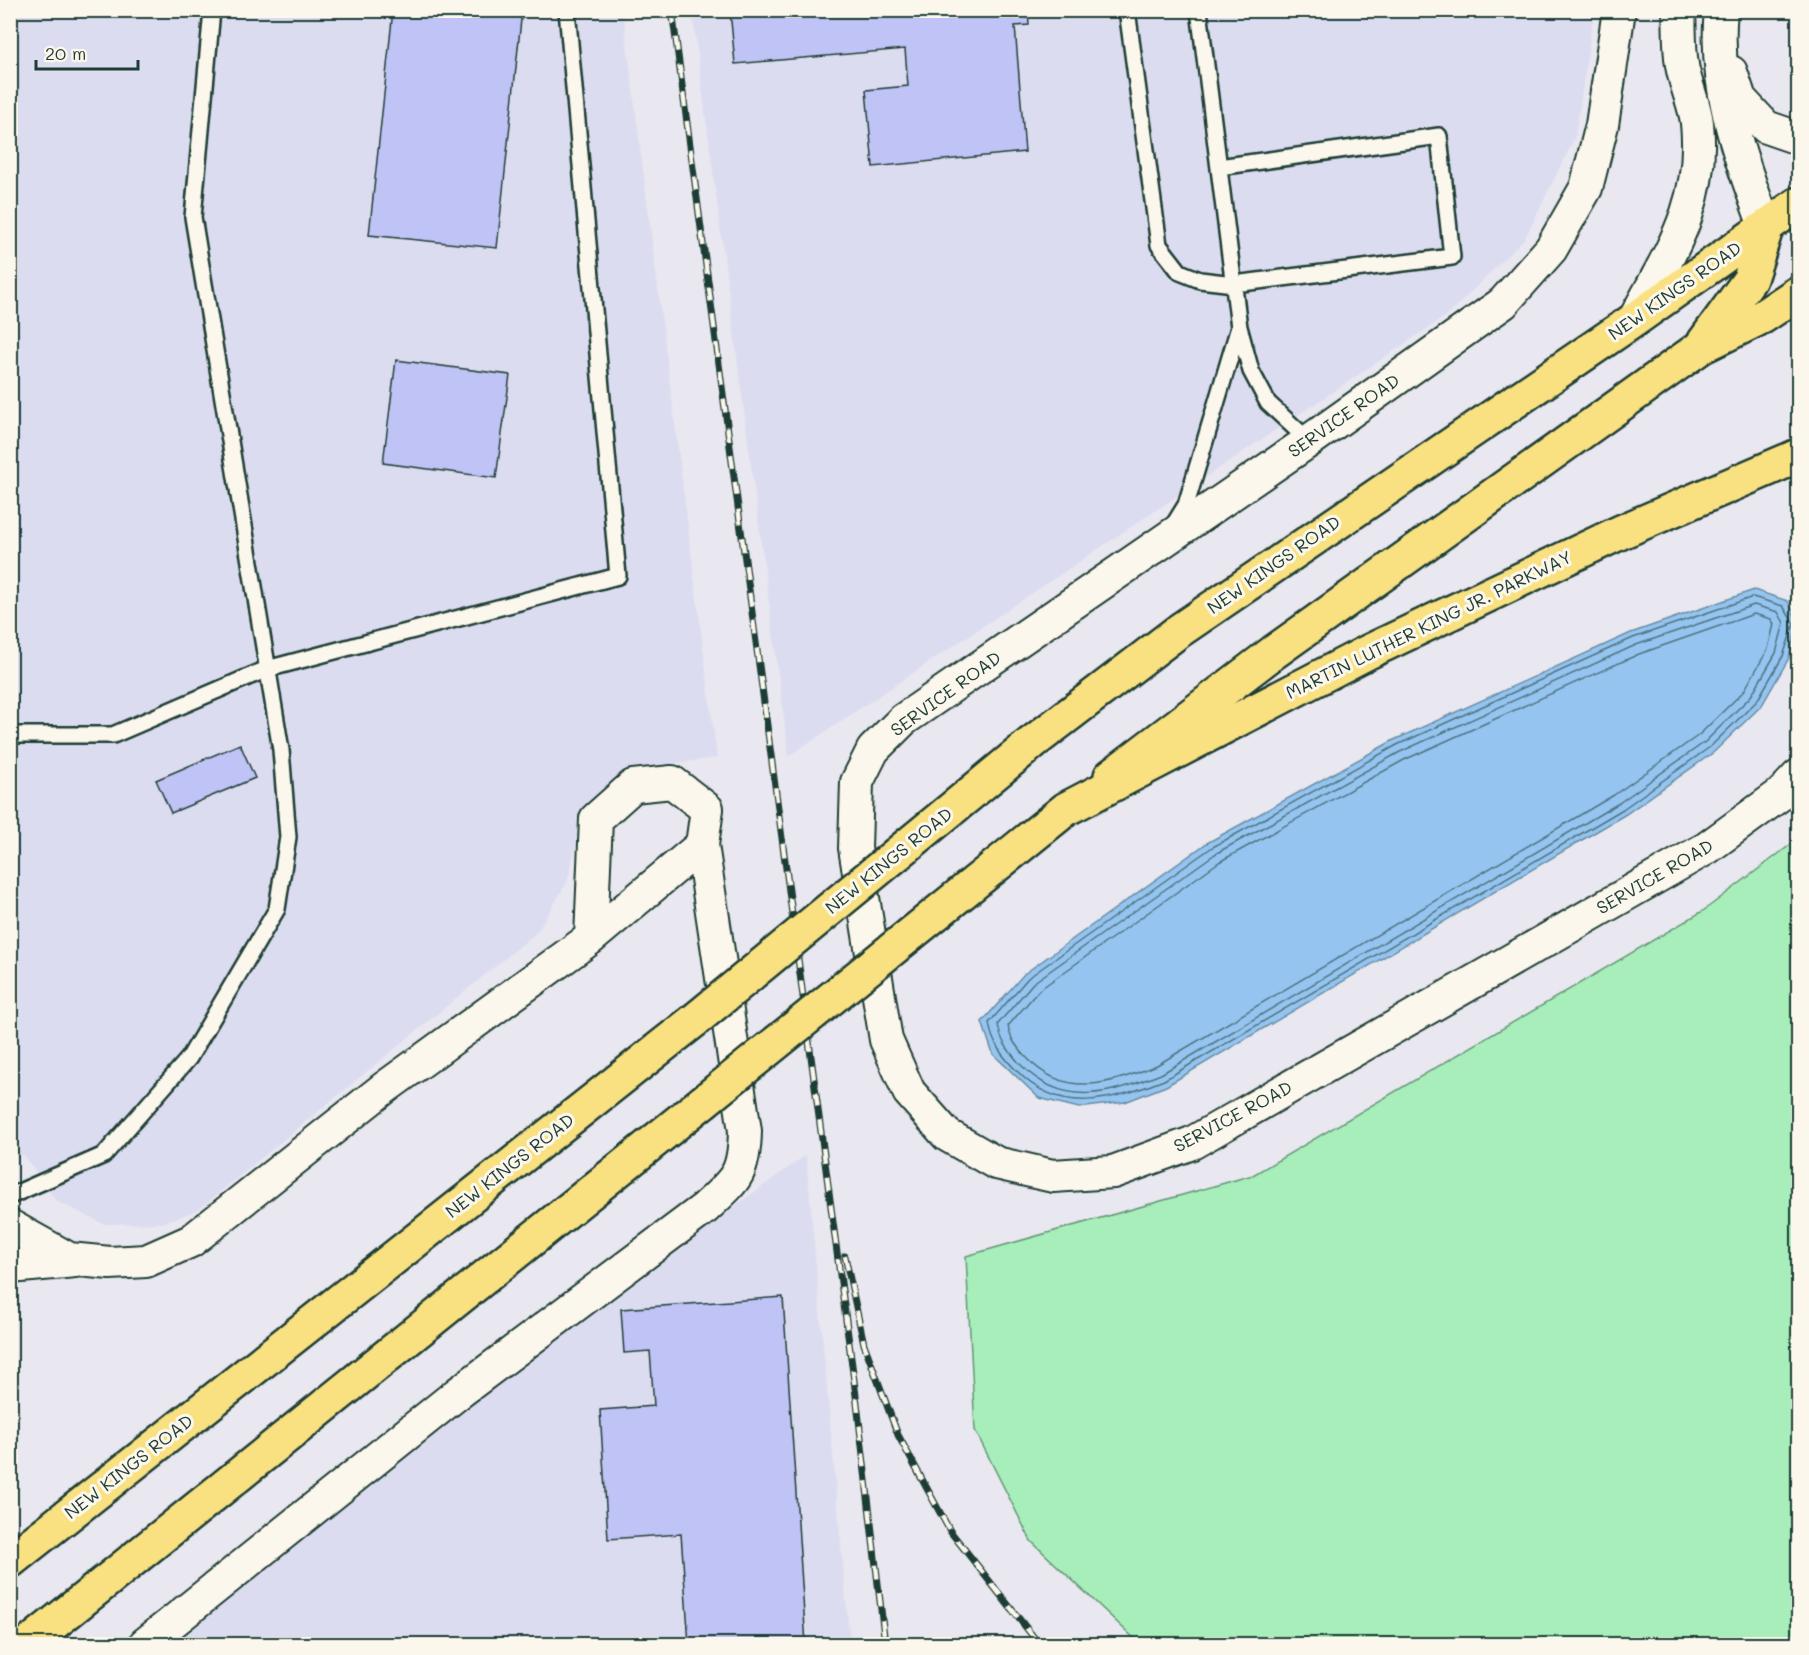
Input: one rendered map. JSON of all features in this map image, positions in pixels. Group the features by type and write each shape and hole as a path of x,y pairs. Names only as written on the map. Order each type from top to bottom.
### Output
{"main road":[{"name":"NEW KINGS ROAD","path":"10,1561 695,1020 1033,742 1180,630 1634,320 1766,229 1798,204"},
{"path":"1701,346 1750,279 1766,229"},
{"path":"28,1644 1066,809 1274,652 1701,346 1762,317 1798,293"},
{"name":"MARTIN LUTHER KING JR. PARKWAY","path":"1066,809 1379,647 1621,532 1798,456"}],"street":[{"name":"SERVICE ROAD","path":"1619,10 1602,125 1586,188 1551,249 1503,303 1309,441 903,720 873,750 857,782 855,849 886,1040 909,1092 947,1135 996,1163 1053,1176 1113,1172 1192,1143 1707,848 1781,794 1798,776"},
{"path":"1634,320 1680,233 1692,202 1698,165 1696,122 1682,64 1679,10"},
{"path":"1720,24 1740,99 1766,128 1798,138"},
{"path":"1720,24 1721,83 1733,136 1766,229"},
{"path":"145,1644 457,1394 705,1208 732,1183 744,1159 745,1131 702,845 707,809 672,782 633,786 596,819 591,939"},
{"path":"10,1226 69,1259 110,1263 146,1261 191,1240 383,1089 591,939 702,845"},
{"path":"10,1268 79,1260"}],"lane":[{"path":"10,1196 104,1155 189,1058 277,909 288,837 281,750 193,217 212,10"},
{"path":"10,735 113,735 267,669 618,576 567,10"},
{"path":"1127,10 1159,245 1180,272 1200,280 1234,284 1452,257 1439,136 1219,167"},
{"path":"1199,10 1239,327 1251,371 1268,403 1309,441"},
{"path":"1165,540 1186,505 1239,327"}],"shaded area":[{"path":"11,11 623,11 717,758 628,769 585,806 567,882 537,932 198,1210 161,1223 104,1224 56,1201 24,1155 11,1156"},
{"path":"692,11 1594,11 1575,137 1525,238 1449,314 789,756"},
{"path":"806,1155 850,1644 166,1644 476,1392"}],"green space":[{"path":"1798,839 1798,1644 1140,1644 1031,1541 975,1430 966,1256 1253,1175 1703,911"}],"water":[{"path":"1754,590 1788,601 1798,622 1789,658 1762,705 1714,752 1626,814 1166,1086 1125,1102 1079,1108 1039,1098 993,1054 982,1022 1024,974 1207,843 1394,740 1631,633"}],"building":[{"path":"393,10 522,10 497,248 369,235"},
{"path":"730,10 1028,10 1029,25 1015,26 1025,152 873,167 866,90 908,86 905,49 735,64"},
{"path":"396,360 510,375 496,478 383,463"},
{"path":"240,744 255,778 171,813 156,780"},
{"path":"783,1297 806,1644 689,1644 681,1534 608,1539 600,1410 654,1406 650,1351 624,1353 621,1309"}],"railway":[{"path":"672,10 857,1403 885,1644"},
{"path":"845,1256 864,1344 898,1435 950,1531 1039,1644"}]}
